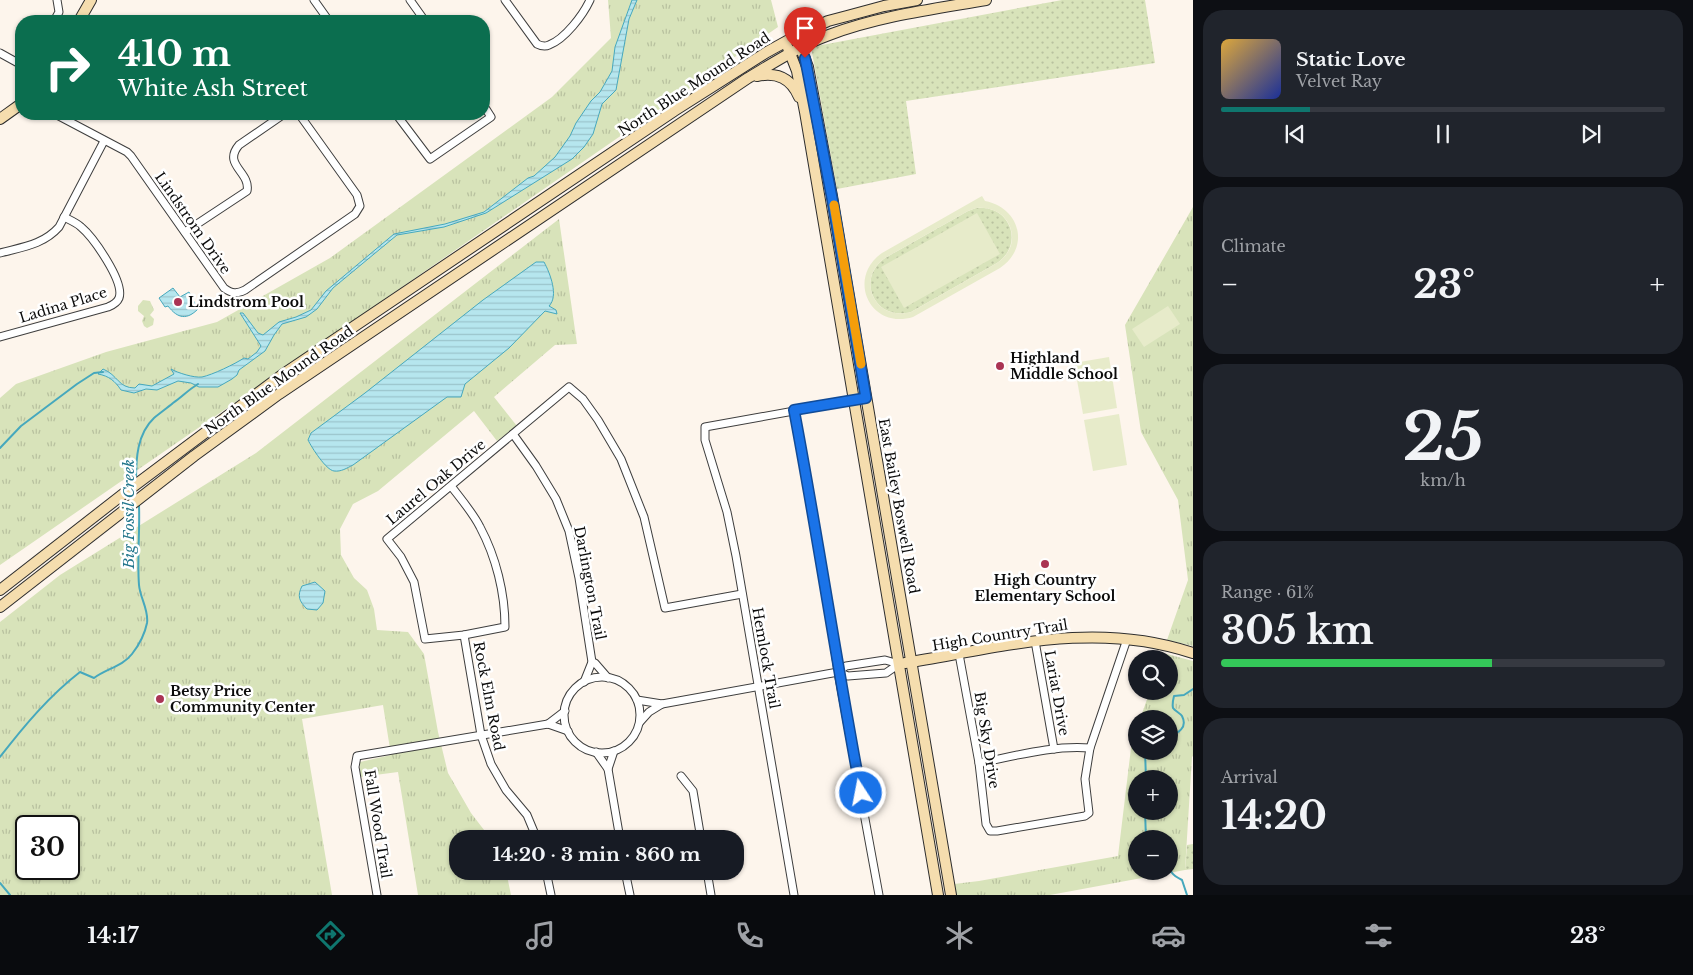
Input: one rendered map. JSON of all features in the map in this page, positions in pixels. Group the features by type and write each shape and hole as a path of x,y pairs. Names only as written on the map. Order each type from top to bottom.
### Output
{"main road":[{"path":"82,15 91,0"},
{"name":"North Blue Mound Road","path":"0,590 156,469 282,375 682,106 796,36 828,21 917,0"},
{"name":"North Blue Mound Road","path":"0,607 162,481 279,394 748,78 801,47 830,34 891,17 986,0"},
{"name":"East Bailey Boswell Road","path":"796,36 808,67 853,316 951,895"},
{"name":"East Bailey Boswell Road","path":"786,42 797,71 805,112 938,895"},
{"name":"North Blue Mound Road","path":"748,78 768,74 785,79 796,90 805,112"},
{"path":"0,119 15,108"},
{"path":"576,176 584,190"},
{"path":"832,270 839,272 845,300 853,316"},
{"path":"840,320 846,328 851,355 854,358 860,359"},
{"path":"873,506 884,504"},
{"path":"879,545 891,543"},
{"name":"High Country Trail","path":"899,664 1035,641 1085,637 1127,639 1152,643 1193,654"}],"street":[{"path":"57,0 59,12 57,15"},
{"path":"314,0 325,15"},
{"path":"410,0 421,15"},
{"path":"505,0 537,44 543,46 549,46 574,26 590,0"},
{"path":"0,53 15,61"},
{"name":"Lindstrom Drive","path":"66,120 127,152 224,288 230,292 240,293 355,214 360,206 357,195 303,120"},
{"path":"185,232 246,191 248,186 246,180 234,162 234,150 238,145 275,120"},
{"path":"401,120 430,159 487,120"},
{"path":"0,253 48,238 59,227 104,140"},
{"name":"Ladina Place","path":"0,337 108,307 115,304 119,299 119,285 110,265 80,226 64,218"},
{"name":"Laurel Oak Drive","path":"464,635 425,638 414,582 401,557 387,539 569,387 583,399 621,459 644,517 665,608 742,594"},
{"path":"866,398 794,410 829,608 838,672 879,895"},
{"name":"Hemlock Trail","path":"794,410 705,427 705,440 727,512 794,895"},
{"name":"Darlington Trail","path":"513,434 536,466 556,499 569,531 579,578 592,662 584,682"},
{"path":"451,486 479,525 494,557 502,594 505,622 505,627 464,635"},
{"name":"Rock Elm Road","path":"464,635 481,735 491,764 506,790 527,815 533,830"},
{"path":"979,763 1054,749 1090,748 1127,639"},
{"name":"Lariat Drive","path":"1035,641 1054,749"},
{"name":"Big Sky Drive","path":"959,654 979,763 986,824 990,831 1007,830 1088,814 1085,779 1090,748"},
{"path":"637,700 662,704 838,672 846,666 885,660 899,664"},
{"name":"Darlington Trail","path":"592,662 595,662 608,678"},
{"path":"838,672 848,676 886,673 899,664"},
{"path":"640,722 640,709 637,700 625,685 608,678 592,679 584,682 575,689 568,699 565,711 568,731 579,745 596,752 614,751 623,747 631,740 640,722 646,715 662,704"},
{"path":"481,735 548,724 565,711"},
{"path":"548,724 568,731"},
{"name":"Fall Wood Trail","path":"377,895 355,767 357,756 481,735"},
{"path":"608,769 614,751"},
{"path":"596,752 608,769 618,830"},
{"path":"681,776 693,791 700,830"},
{"path":"548,880 551,895"},
{"path":"628,880 630,895"},
{"path":"708,880 711,895"}],"green space":[{"path":"608,0 771,0 778,27 0,565 0,398 16,384 106,352 217,322 330,258 552,97 611,38"},
{"path":"1062,0 1145,0 1155,63 906,101 916,174 837,189 811,47"},
{"path":"982,196 985,201 997,205 1007,212 1017,230 1018,240 1015,250 1009,260 1000,268 913,317 898,319 885,316 875,309 868,299 865,288 866,275 871,263 882,253","holes":["976,208 988,208 998,212 1010,227 1012,236 1011,246 1006,255 997,263 911,312 898,313 888,311 879,305 873,297 871,277 876,267 885,258 968,211"]},
{"path":"1193,207 1193,646 1167,640 1188,580 1178,500 1141,432 1125,325"},
{"path":"976,208 988,208 998,212 1005,219 1010,227 1012,236 1006,255 997,263 911,312 898,313 888,311 879,305 873,297 871,277 876,267 885,258"},
{"path":"977,213 1000,254 904,308 881,267"},
{"path":"559,219 577,344 555,345 494,397 517,426 497,441 474,411 378,491 353,504 340,529 341,555 354,578 367,590 374,609 377,630 408,632 424,654 438,732 448,773 471,813 484,830 449,830 449,880 508,880 511,895 418,895 398,772 360,777 360,762 391,755 383,705 302,719 332,895 0,895 0,622 60,575 256,453"},
{"path":"143,300 150,301 154,310 150,315 154,319 153,325 147,328 142,321 144,316 138,311 138,306"},
{"path":"1168,306 1180,324 1144,347 1132,329"},
{"path":"1109,357 1117,408 1083,414 1074,363"},
{"path":"1119,414 1127,465 1093,471 1084,420"},
{"path":"1178,657 1193,661 1193,756 1185,870 1178,871 1178,830 1128,830 1128,880 1131,880 1050,895 956,895 954,884 1118,856 1128,773 1128,820 1178,820 1178,770 1128,770 1130,760 1178,760 1178,710 1143,710 1147,700 1178,700"},
{"path":"1193,844 1193,869 1185,870 1187,845"}],"water":[{"path":"632,0 637,0 629,19 616,90 602,104 593,134 572,159 486,213 444,227 397,235 333,288 317,309 306,317 282,324 265,351 239,370 232,379 218,387 199,387 191,383 178,381 157,390 146,389 134,393 121,390 111,379 98,374 103,369 112,374 121,384 135,388 139,384 152,386 174,374 171,369 186,375 202,377 244,358 248,359 261,346 240,313 243,313 258,333 263,335 279,322 311,310 326,291 394,234 445,224 484,212 528,178 534,176 555,157 570,136 576,123 591,101 600,92 612,71 615,47"},
{"path":"536,262 544,262 549,272 553,296 549,306 556,310 557,314 545,311 509,348 465,384 461,397 447,397 344,470 331,470 323,463 308,440 311,433 483,300"},
{"name":"Lindstrom Pool","path":"173,288 180,297 189,292 198,309 194,313 179,316 168,306 165,307 159,298"},
{"path":"315,582 325,591 323,603 317,610 307,609 300,598 300,590 302,586"}],"waterway":[{"path":"0,448 21,426 77,384 94,373 103,372"},
{"name":"Big Fossil Creek","path":"136,480 139,447 148,424 198,384"},
{"name":"Big Fossil Creek","path":"0,757 37,712 69,681 80,672 94,678 128,658 139,643 147,623 146,609 139,585 139,505"},
{"path":"1175,710 1173,708 1174,696 1184,695 1193,689"},
{"path":"1178,712 1182,716 1184,724 1178,732"},
{"path":"1145,760 1146,770"},
{"path":"1145,820 1146,830"},
{"path":"1178,878 1182,880 1187,895"},
{"name":"Big Fossil Creek","path":"0,883 10,895"}],"slow traffic":[{"path":"834,205 861,364"}],"place":[{"name":"Lindstrom Pool","path":"178,302"},
{"name":"Highland Middle School","path":"1000,366"},
{"name":"High Country Elementary School","path":"1045,564"},
{"name":"Betsy Price Community Center","path":"160,699"}],"route":[{"path":"805,58 832,198 866,398 794,410 810,494 838,672 861,793"}]}
